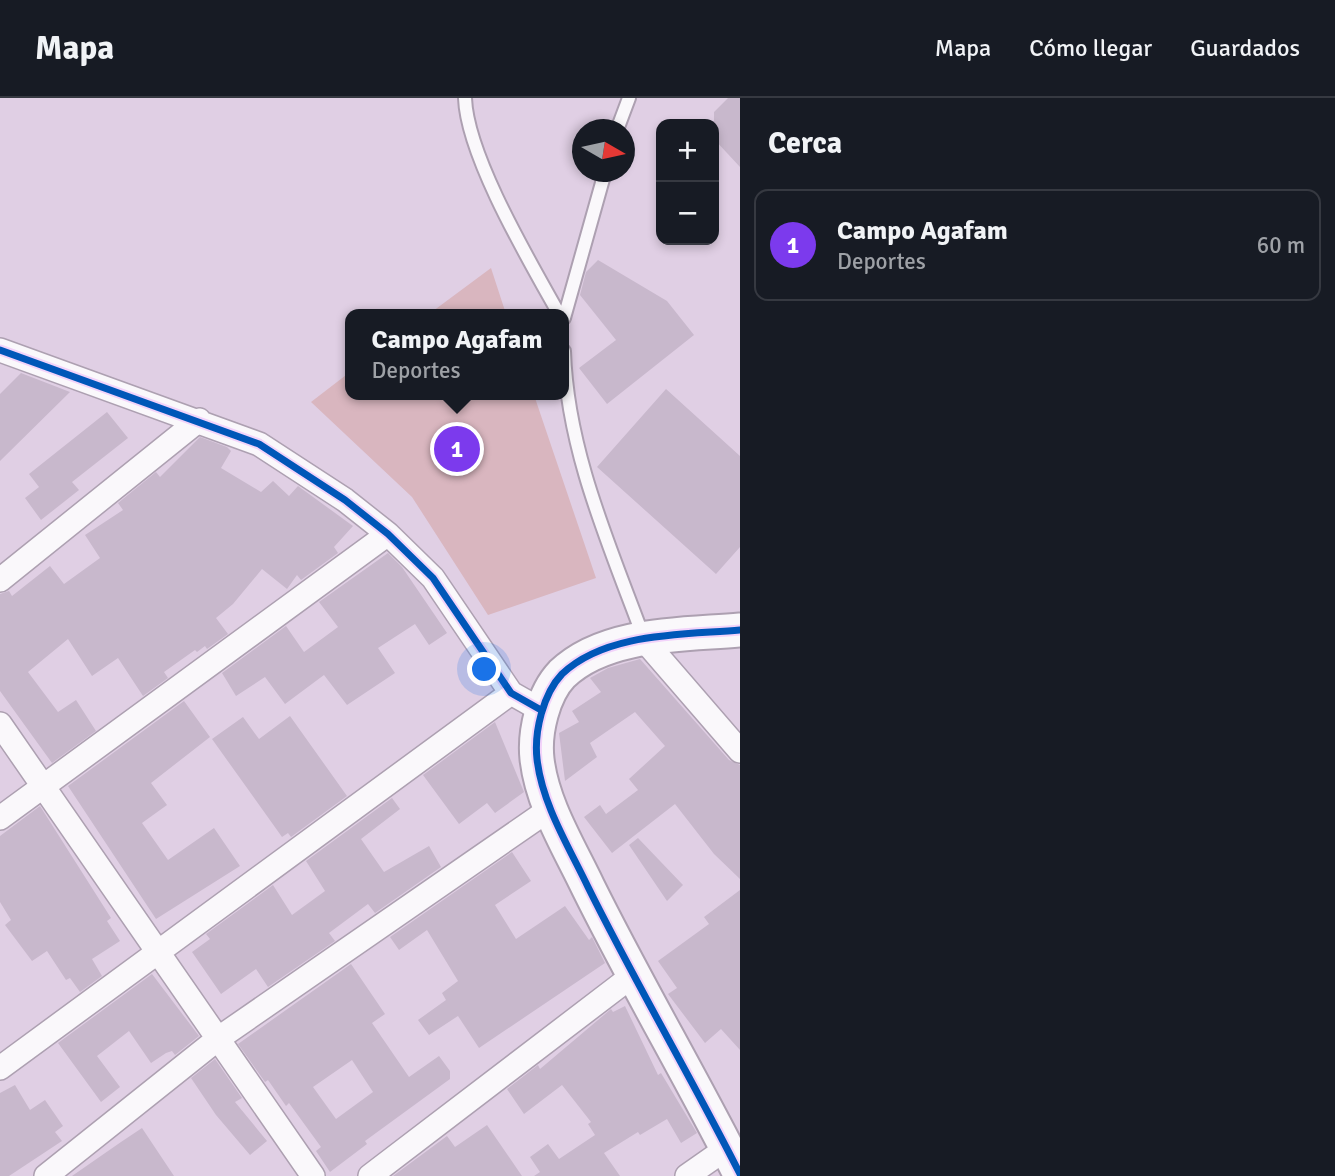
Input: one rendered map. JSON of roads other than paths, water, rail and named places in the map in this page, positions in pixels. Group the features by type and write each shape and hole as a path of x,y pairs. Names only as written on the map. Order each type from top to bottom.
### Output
{"street":[{"path":"1,350 259,444 345,500 388,534 433,578 511,693 541,710"},
{"path":"0,580 199,420"},
{"path":"0,818 388,534"},
{"path":"687,1176 733,1161 632,976 551,810 537,758 541,710 562,675 596,652 644,640 740,630"},
{"path":"644,640 740,751"},
{"path":"0,1068 511,693"},
{"path":"0,724 313,1176"},
{"path":"46,1176 219,1038 551,810"},
{"path":"370,1176 632,976"}],"lane":[{"path":"466,98 476,142 506,217 556,309"},
{"path":"621,119 629,98"},
{"path":"567,309 602,182"},
{"path":"569,388 578,454 644,640"}],"place":[{"name":"Campo Agafam","path":"457,449"}]}
